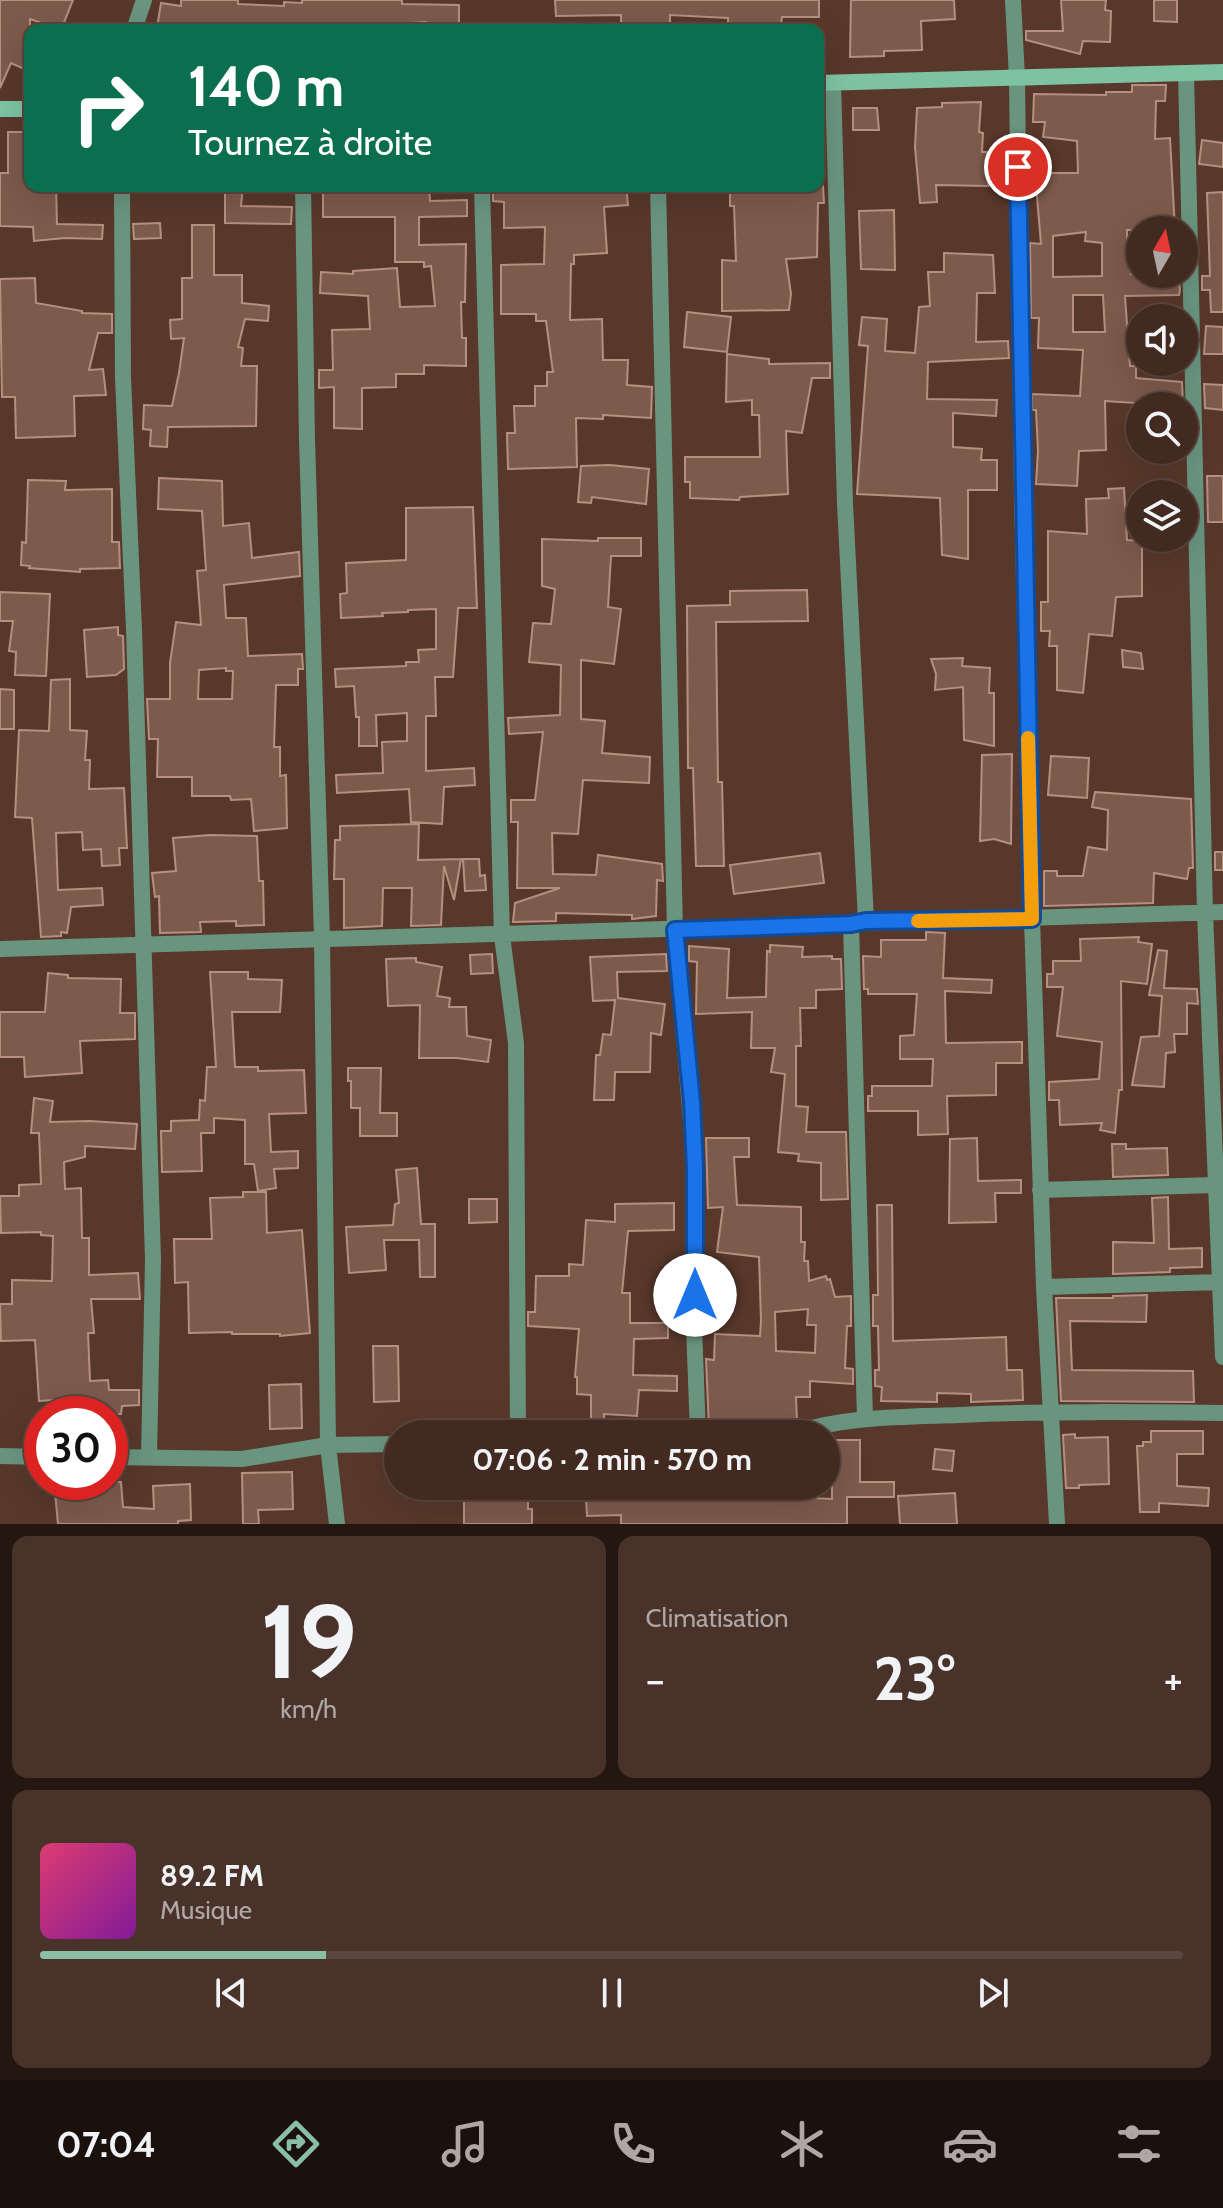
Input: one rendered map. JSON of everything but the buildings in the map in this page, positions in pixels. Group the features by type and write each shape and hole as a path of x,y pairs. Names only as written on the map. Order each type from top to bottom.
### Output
{"street":[{"path":"136,24 144,0"},
{"path":"1013,0 1032,919 1044,1287 1057,1524"},
{"path":"865,1418 858,923 845,503 825,83 1223,72"},
{"path":"1186,73 1205,913 1223,1357"},
{"path":"0,109 24,109"},
{"path":"122,192 123,378 134,629 153,1260 149,1457"},
{"path":"303,192 322,939 328,1445 337,1524"},
{"path":"482,192 502,936 516,1043 518,1420"},
{"path":"658,192 675,930 692,1102 697,1420"},
{"path":"0,949 1223,912"},
{"path":"1040,1190 1216,1185"},
{"path":"1044,1287 1221,1282"},
{"path":"840,1421 1051,1411 1223,1413"},
{"path":"128,1457 242,1459 328,1445 384,1444"},
{"path":"0,1456 24,1457"}],"slow traffic":[{"path":"918,921 1032,919 1028,738"}],"route":[{"path":"695,1295 692,1102 675,930 866,921 1032,919 1018,167"}]}
